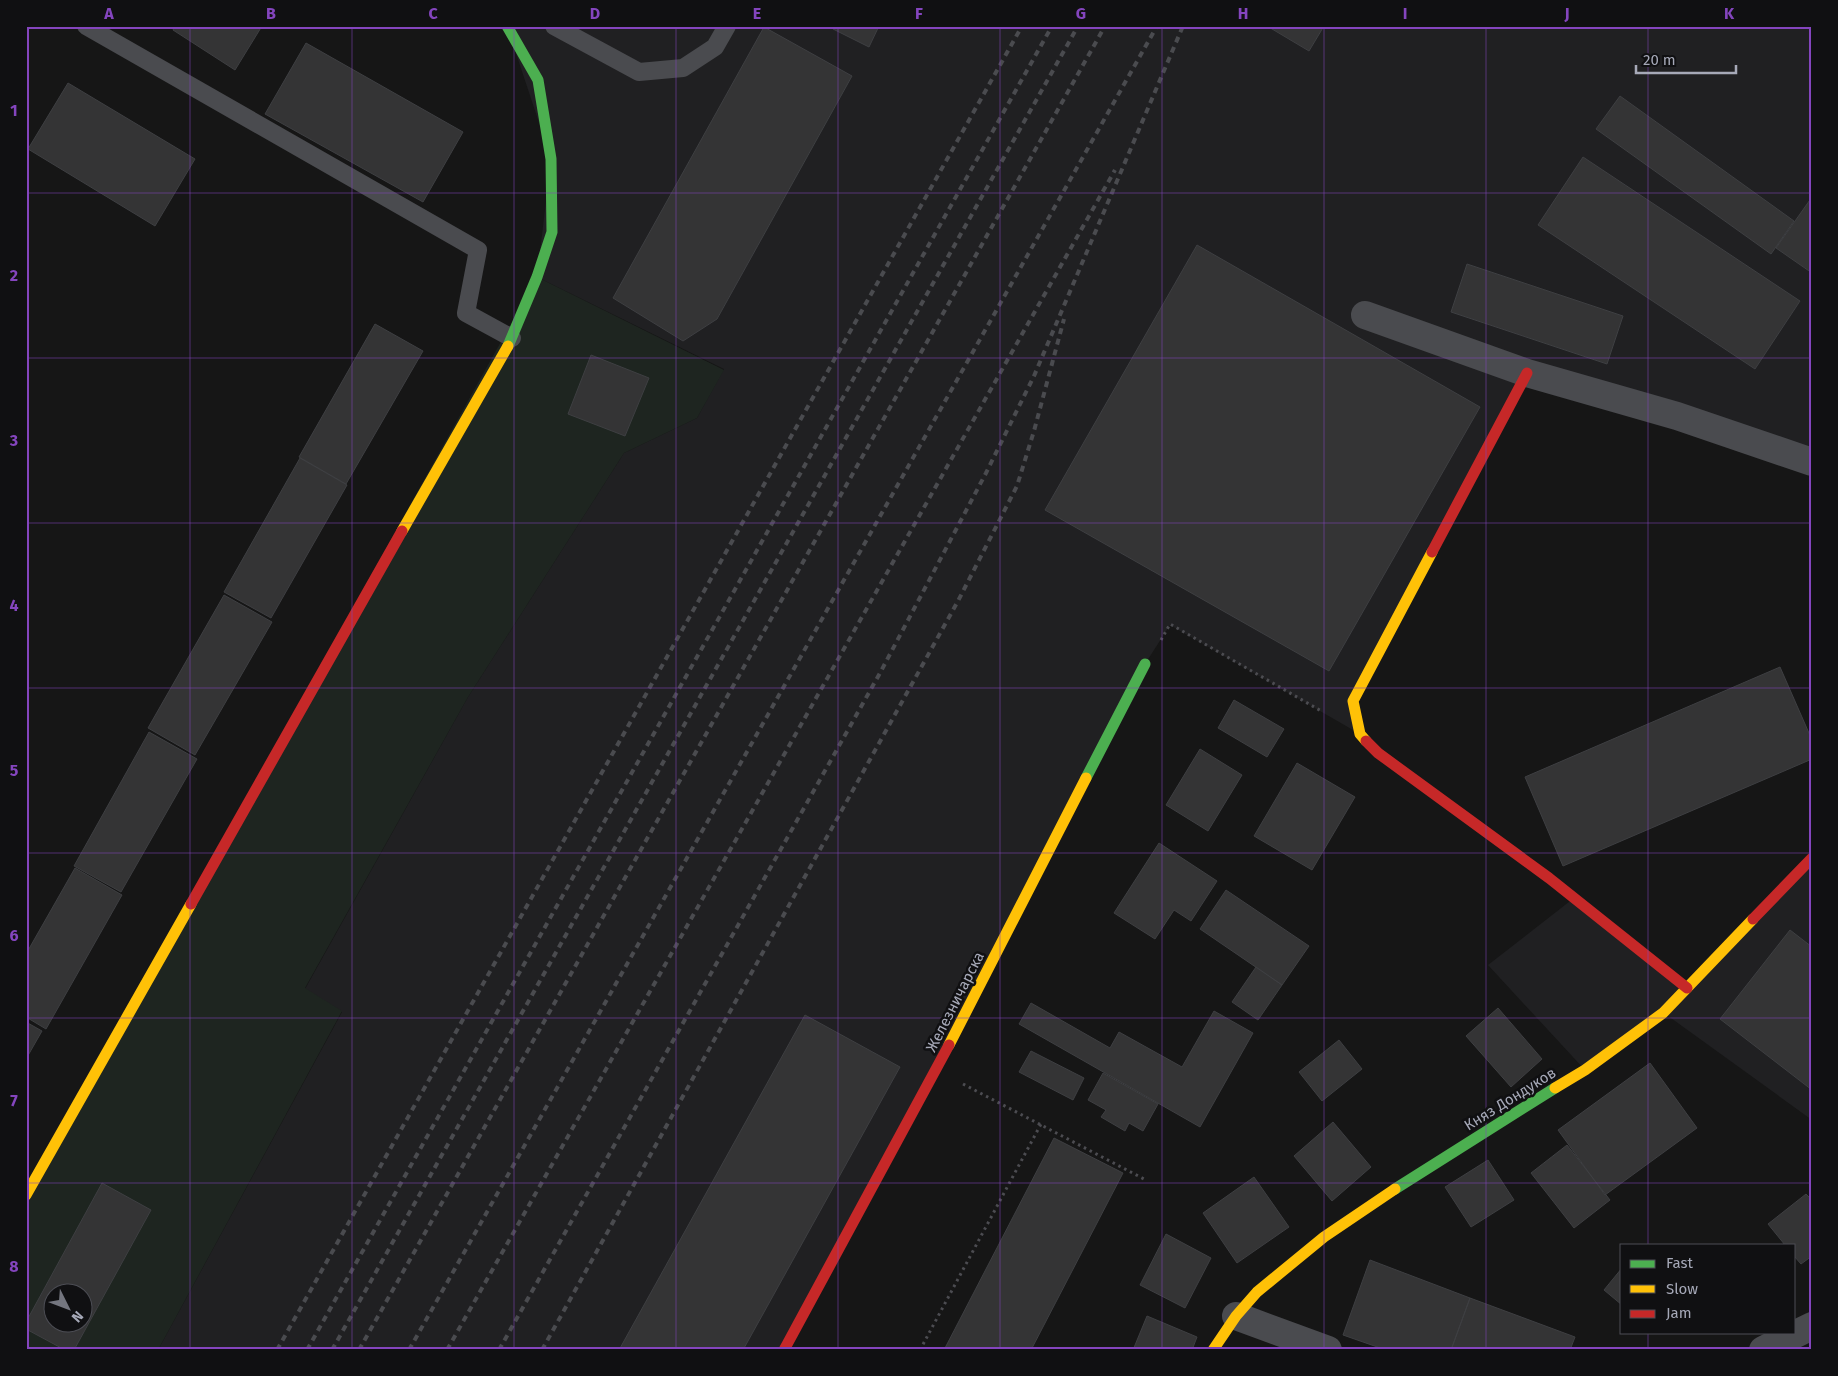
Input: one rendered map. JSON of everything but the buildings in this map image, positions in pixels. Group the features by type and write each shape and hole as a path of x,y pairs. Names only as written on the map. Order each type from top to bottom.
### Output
{"street":[{"path":"26,1195 512,338 537,277 552,232 551,159 538,80 508,26"},
{"path":"1365,315 1527,373 1677,416 1812,462"},
{"path":"1527,373 1353,701 1360,734 1378,753 1549,878 1687,988"},
{"name":"Железничарска","path":"784,1350 936,1071 1146,664"},
{"name":"Княз Дондуков","path":"1213,1350 1236,1316 1257,1292 1324,1237 1412,1177 1585,1070 1664,1013 1812,858"},
{"path":"1236,1316 1328,1350"},
{"path":"1764,1350 1812,1326"}],"lane":[{"path":"86,26 478,250 466,313 512,338"},
{"path":"554,26 639,72 683,68 715,47 727,26"}],"path":[{"path":"1146,664 1170,624 1360,734"},
{"path":"936,1071 1144,1179"},
{"path":"920,1350 1041,1124"}],"shaded area":[{"path":"507,26 1812,26 1812,462 1528,373 1353,701 1360,734 1170,625 1145,664 784,1350 158,1350 342,1012 305,989 468,697 624,453 697,418 724,369 537,277 551,159"},
{"path":"537,277 724,370 697,418 624,453 468,697 305,988 342,1011 158,1350 26,1350 26,1195"},
{"path":"1812,858 1812,1120 1664,1013 1585,1070 1488,965 1574,898 1687,988"}],"railway":[{"path":"277,1350 1022,26"},
{"path":"307,1350 1052,26"},
{"path":"332,1350 1078,26"},
{"path":"359,1350 1105,26"},
{"path":"409,1350 1157,26"},
{"path":"499,1350 880,673 986,473 1034,376 1183,26"},
{"path":"447,1350 1115,170"},
{"path":"542,1350 958,601 1017,486 1064,319"}],"traffic: fast":[{"path":"507,26 538,80 551,159 552,232 537,277 508,346"},
{"path":"1086,778 1145,664"},
{"path":"1395,1189 1555,1088"}],"traffic: slow":[{"path":"402,531 508,346"},
{"path":"1366,741 1360,734 1353,701 1432,552"},
{"path":"949,1045 1086,778"},
{"path":"26,1195 191,904"},
{"path":"1555,1088 1585,1070 1663,1013 1753,919"},
{"path":"1213,1350 1236,1316 1257,1292 1324,1237 1395,1189"}],"traffic: jam":[{"path":"1432,552 1527,373"},
{"path":"191,904 402,531"},
{"path":"1366,741 1378,753 1549,878 1687,988"},
{"path":"1753,919 1812,858"},
{"path":"784,1350 949,1045"}]}
